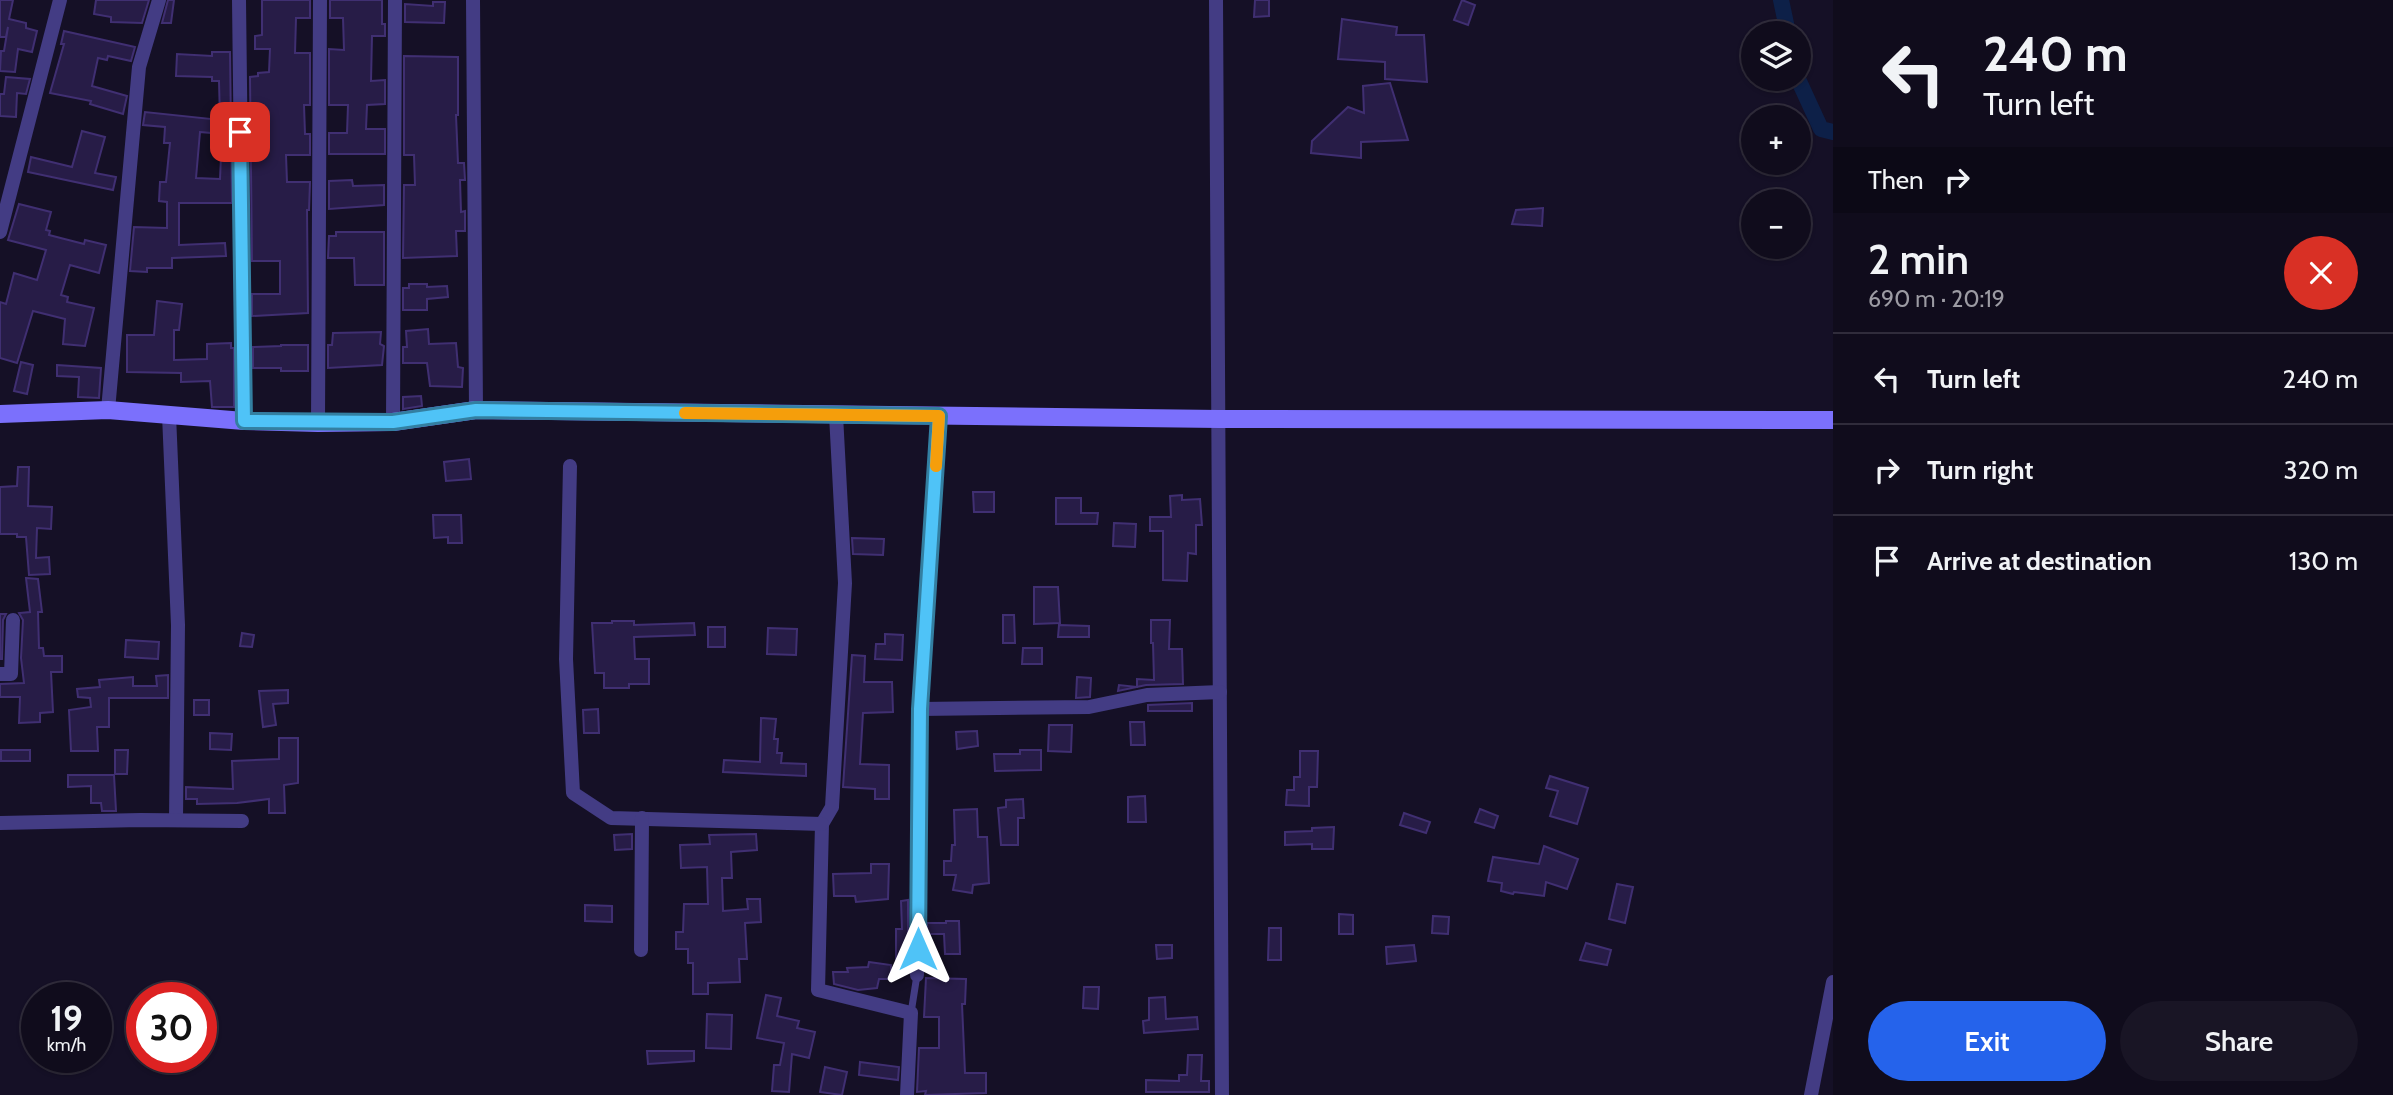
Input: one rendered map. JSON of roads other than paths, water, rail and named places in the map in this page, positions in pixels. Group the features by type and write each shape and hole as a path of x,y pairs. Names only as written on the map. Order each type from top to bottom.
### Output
{"street":[{"path":"0,232 60,0"},
{"path":"108,410 139,67 159,0"},
{"path":"239,0 244,421"},
{"path":"318,424 320,0"},
{"path":"393,422 396,0"},
{"path":"473,0 476,410"},
{"path":"1216,0 1222,1095"},
{"path":"0,414 108,410 318,424 393,422 476,410 1219,419 1833,420"},
{"path":"169,415 178,625 176,820"},
{"path":"836,415 845,583 832,807 822,824 818,990 911,1013 907,1095"},
{"path":"918,975 920,709 939,416"},
{"path":"569,466 566,659 573,793 611,818 822,824"},
{"path":"0,674 11,674 13,620"},
{"path":"920,709 1089,707 1147,695 1220,692"},
{"path":"641,950 642,818"},
{"path":"0,823 242,821"},
{"path":"1811,1095 1833,982"}],"lane":[{"path":"911,1013 918,975"}],"waterway":[{"path":"1781,0 1785,21"},
{"path":"1804,91 1821,129 1833,132"}]}
